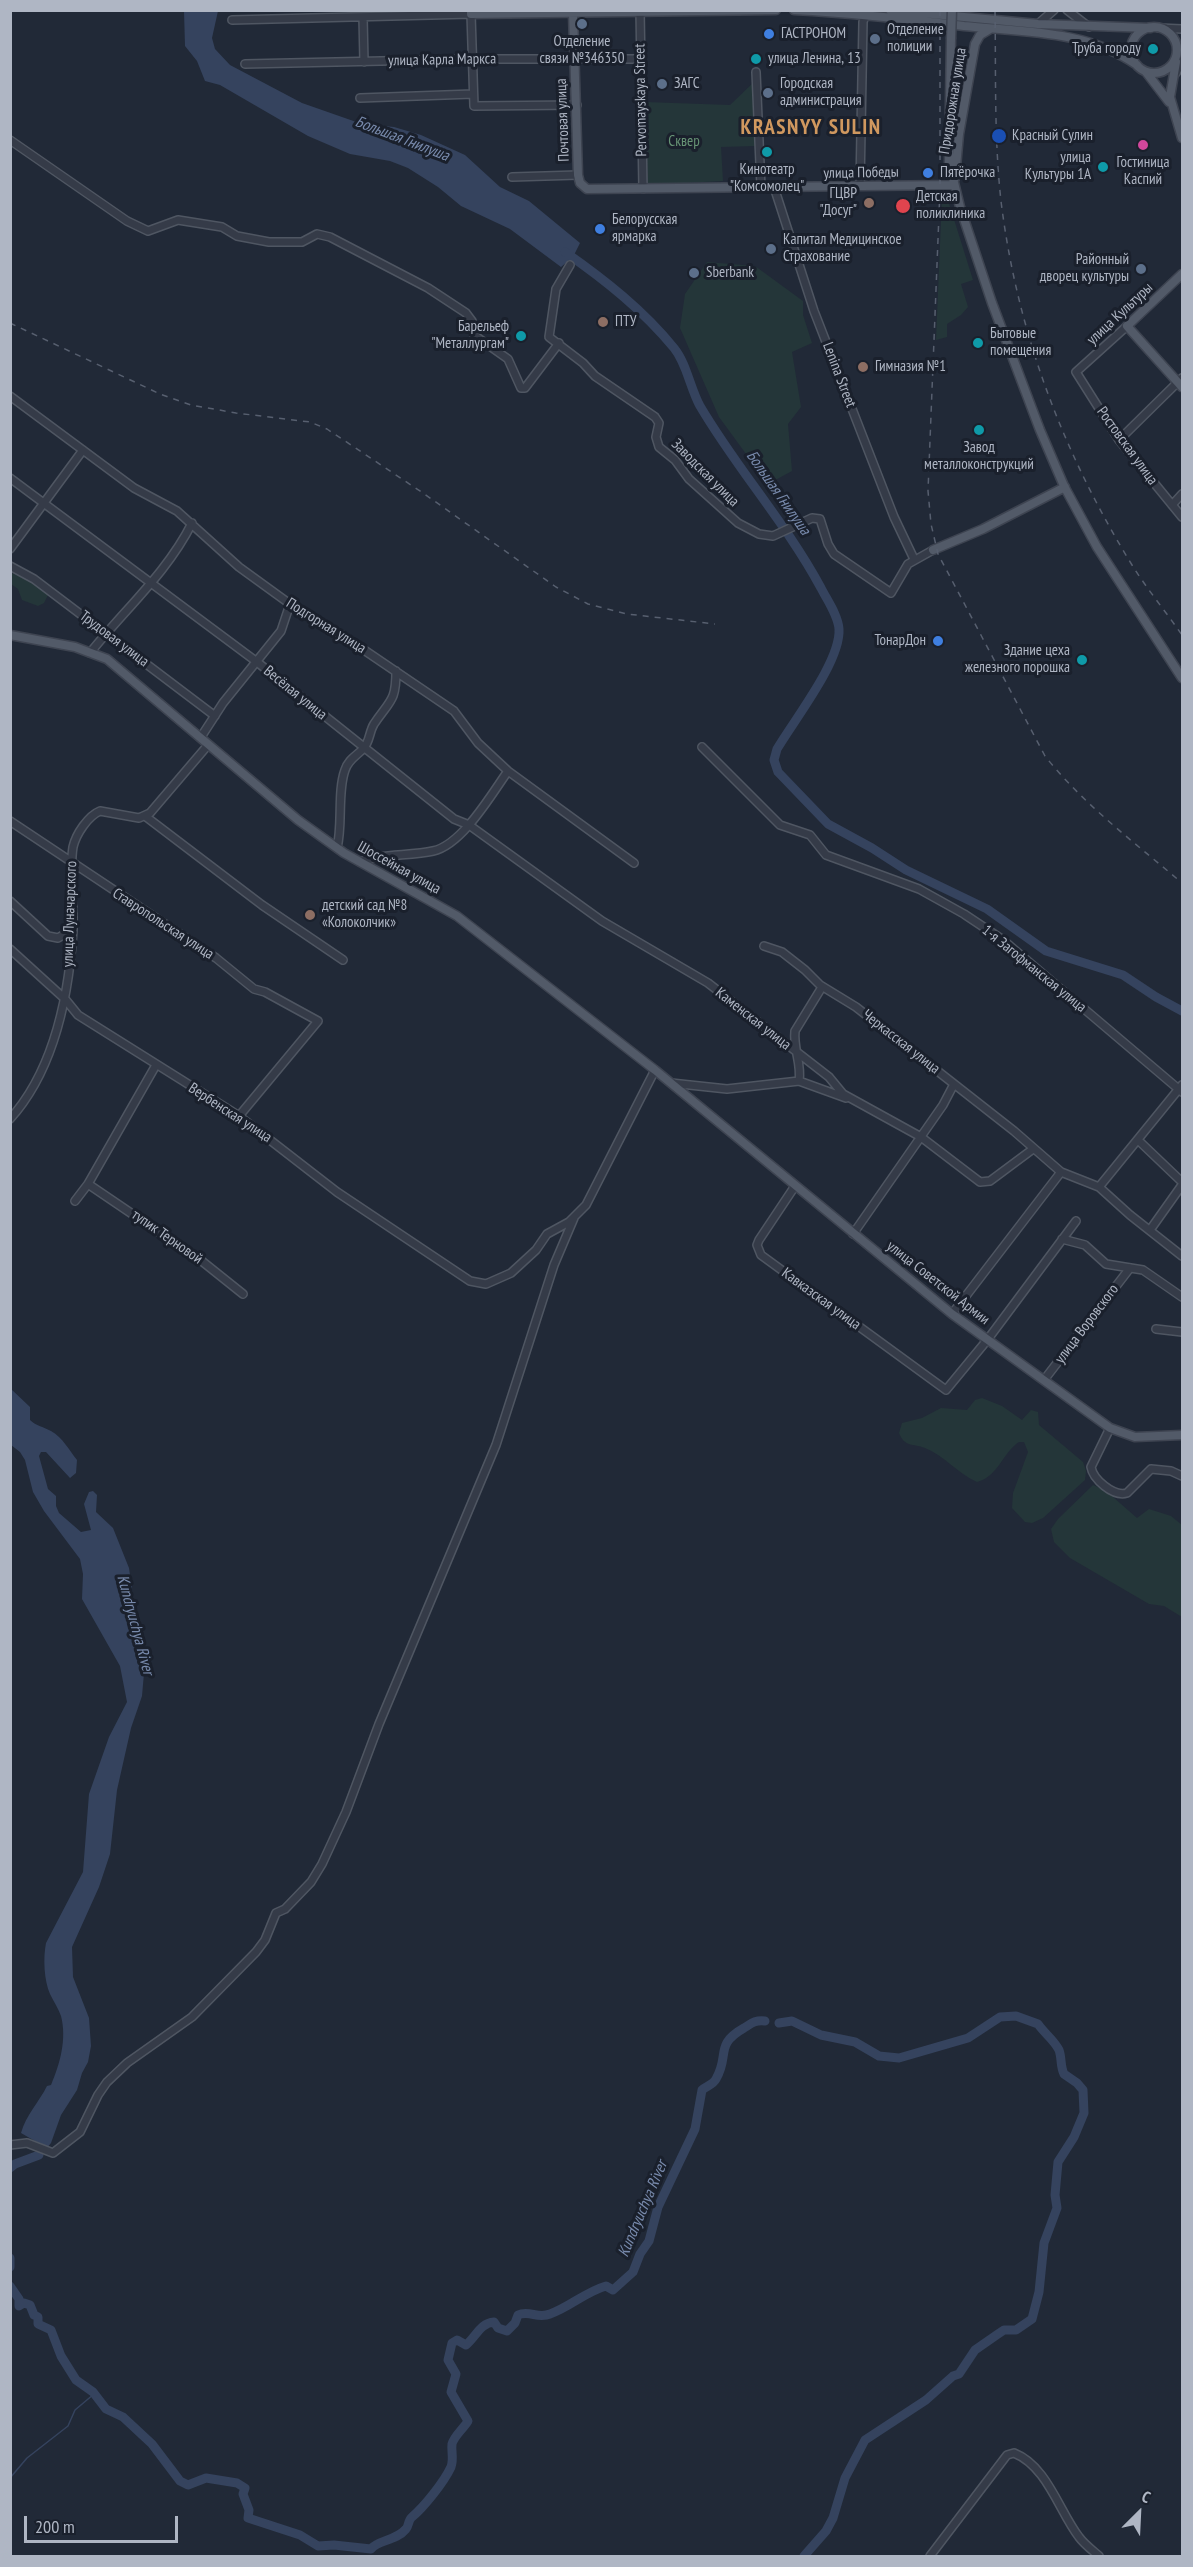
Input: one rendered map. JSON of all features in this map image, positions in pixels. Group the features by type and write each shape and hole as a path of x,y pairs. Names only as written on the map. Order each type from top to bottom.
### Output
{"main road":[{"path":"471,12 776,10"},
{"path":"794,10 864,13 991,24 1155,28 1168,32 1174,38 1177,47 1178,60 1170,97 1182,138"},
{"path":"864,13 876,10"},
{"path":"890,10 1088,41 1108,49 1141,68 1157,73 1178,60"},
{"name":"Придорожная улица","path":"952,10 948,143 954,185 1000,324 1040,430 1065,487"},
{"path":"983,10 991,24"},
{"name":"Почтовая улица","path":"573,12 578,175 580,183 587,189"},
{"name":"Придорожная улица","path":"954,185 959,134 975,44 991,24"},
{"path":"1155,28 1138,34 1133,42 1132,55 1163,92 1174,111"},
{"name":"улица Победы","path":"587,189 954,185"},
{"name":"улица Культуры","path":"1127,326 1182,274"},
{"path":"1127,326 1181,383"},
{"path":"933,550 983,529 1065,487 1103,557 1182,678"},
{"name":"Шоссейная улица","path":"10,634 75,647 107,659 290,813 337,848 457,916 697,1105"},
{"name":"улица Советской Армии","path":"697,1105 952,1314 1110,1428 1135,1437 1182,1436"}],"street":[{"path":"1038,24 1054,10"},
{"path":"1068,10 1089,27"},
{"path":"232,20 347,14 363,17 471,12 474,106 577,105"},
{"name":"Pervomayskaya Street","path":"640,12 643,189"},
{"path":"860,186 864,13"},
{"path":"363,17 364,62"},
{"path":"1155,28 1182,29"},
{"name":"улица Карла Маркса","path":"245,64 472,59 639,59"},
{"path":"756,72 761,187"},
{"path":"360,98 474,94"},
{"path":"10,140 128,221 148,231 178,220 222,227 237,236 269,242 292,243 317,234 330,237 421,284 466,313 472,321 474,335 508,359 521,388 525,388 531,381 559,343"},
{"path":"512,177 578,175"},
{"name":"Lenina Street","path":"774,187 814,310 894,517 914,559"},
{"name":"Заводская улица","path":"570,265 556,289 548,333 595,376 655,417 659,423 656,437 659,447 727,515 759,534 773,537 812,518 820,519 828,544 834,554 891,592 908,564 914,559"},
{"name":"улица Культуры","path":"1076,372 1127,326"},
{"name":"Ростовская улица","path":"1076,372 1119,440 1182,517"},
{"path":"1119,440 1181,383"},
{"name":"Подгорная улица","path":"10,396 134,488 165,503 192,523 239,567 290,604 396,671 454,711 478,743 508,771 634,863"},
{"path":"10,549 83,450"},
{"name":"Весёлая улица","path":"10,478 257,662 454,819 469,825 580,907"},
{"path":"1172,505 1182,495"},
{"path":"90,653 151,583 184,538 192,523"},
{"path":"914,559 933,550"},
{"name":"Трудовая улица","path":"10,566 34,579 215,716"},
{"path":"201,737 281,631 290,604"},
{"path":"337,848 345,770 354,757 364,749 373,726 392,702 396,687 396,671"},
{"path":"208,746 162,801 145,816 262,905 343,960"},
{"name":"1-я Загофманская улица","path":"702,747 780,825 810,835 826,855 919,889 964,914 1003,940 1181,1089"},
{"path":"360,862 368,858 435,851 451,842 469,825 508,771"},
{"name":"улица Луначарского","path":"10,1119 34,1088 54,1038 65,999 73,929 73,864 76,839 96,813 106,811 139,818 145,816"},
{"name":"Ставропольская улица","path":"10,821 216,958 243,982 318,1021 239,1116"},
{"path":"10,901 48,936 58,938 73,929"},
{"name":"Каменская улица","path":"580,907 708,983 829,1077 837,1088 851,1099 921,1137 974,1179 985,1183 1033,1149"},
{"name":"Черкасская улица","path":"764,946 782,952 806,969 822,987 856,1006 1014,1131 1061,1172 1099,1186"},
{"name":"Вербенская улица","path":"10,949 65,999 78,1015 239,1116 337,1192 455,1272 479,1284 499,1279 517,1268 536,1250 547,1234 574,1218"},
{"path":"799,1081 800,1064 796,1052 795,1031 822,987"},
{"path":"75,1201 88,1184 156,1065"},
{"path":"10,2145 27,2143 53,2153 80,2133 107,2082 127,2063 192,2017 212,1998 256,1952 276,1913 285,1909 295,1899 322,1864 346,1812 379,1724 496,1445 554,1264 574,1218 586,1204 654,1070"},
{"path":"670,1083 727,1089 799,1081 851,1099"},
{"path":"853,1234 950,1094 954,1084"},
{"path":"1181,1089 1099,1186 1182,1256"},
{"path":"1138,1140 1182,1183 1150,1230"},
{"path":"952,1314 1061,1172"},
{"name":"тупик Терновой","path":"88,1184 203,1262 243,1294"},
{"name":"Кавказская улица","path":"795,1186 759,1240 757,1245 761,1255 946,1390 988,1339"},
{"path":"988,1339 1076,1221"},
{"path":"1062,1239 1077,1241 1085,1245 1106,1264 1143,1270 1182,1297"},
{"name":"улица Воровского","path":"1044,1380 1130,1268"},
{"path":"1156,1329 1182,1332"},
{"path":"1110,1428 1091,1467 1093,1474 1112,1492 1122,1495 1127,1493 1151,1469 1171,1471 1182,1476"},
{"path":"930,2556 1007,2455 1014,2453 1022,2456 1037,2469 1079,2538 1099,2556"}],"green space":[{"name":"Сквер","path":"755,81 755,146 721,147 723,181 648,185 645,102 730,105"},
{"path":"942,197 947,197 973,280 961,284 968,307 961,315 947,324 947,337 936,340"},
{"path":"707,262 755,266 803,301 803,315 812,343 792,352 801,407 788,424 792,471 768,484 719,417 680,328 685,294"},
{"path":"11,573 36,583 48,595 44,603 38,606 22,600 18,589 11,584"},
{"path":"982,1398 1002,1406 1022,1420 1031,1410 1038,1412 1039,1425 1083,1462 1086,1471 1085,1480 1043,1518 1032,1523 1025,1522 1012,1508 1013,1493 1028,1452 1024,1442 1013,1446 990,1475 977,1482 932,1451 907,1443 899,1433 902,1423 922,1418 941,1408 967,1410 975,1400"},
{"path":"1093,1485 1105,1490 1137,1518 1149,1509 1171,1516 1182,1525 1182,1617 1164,1606 1149,1604 1070,1558 1054,1542 1051,1529 1058,1519"}],"water":[{"path":"184,11 218,11 212,38 215,49 230,65 302,103 362,124 394,127 421,135 465,155 500,187 529,201 580,243 573,257 561,267 510,229 461,206 438,187 408,168 390,161 350,154 308,136 220,85 205,81 197,61 185,46"},
{"path":"10,1388 30,1407 30,1420 55,1434 77,1460 76,1473 70,1478 46,1452 41,1452 39,1456 48,1489 56,1496 59,1513 81,1532 91,1530 84,1504 89,1492 93,1491 97,1495 96,1512 113,1528 129,1568 144,1673 142,1696 131,1728 117,1790 110,1854 99,1887 72,1947 73,1977 89,2018 91,2046 88,2062 77,2090 61,2115 47,2148 21,2133 26,2120 47,2086 51,2085 60,2060 63,2042 61,2016 50,1994 45,1976 46,1943 83,1872 89,1794 109,1737 127,1702 120,1666 82,1599 83,1574 80,1559 44,1511 33,1492 25,1460 20,1452 11,1445"}],"waterway":[{"name":"Большая Гнилуша","path":"565,252 623,296 674,348 682,361 700,406 793,541 834,613 839,629 833,657 777,749 774,760 778,772 828,824 906,870 987,909 1046,951 1123,975 1182,1011"},
{"name":"Kundryuchya River","path":"779,2023 792,2021 821,2035 855,2042 879,2056 899,2058 968,2038 1000,2017 1016,2016 1038,2024 1059,2050 1064,2074 1083,2090 1084,2113 1074,2137 1058,2162 1055,2195 1057,2208 1044,2243 1039,2292 1032,2319 1016,2330 1004,2330 975,2350 959,2374 953,2376 926,2400 865,2440 845,2478 833,2518 826,2531 804,2556"},
{"name":"Kundryuchya River","path":"10,2286 19,2299 19,2306 24,2303 30,2305 34,2315 38,2317 38,2324 51,2330 61,2356 76,2380 93,2392 106,2409 123,2417 152,2444 180,2481 188,2485 206,2478 237,2483 245,2488 243,2494 249,2510 248,2518 300,2535 318,2546 334,2545 371,2549 406,2529 411,2518 444,2480 451,2467 453,2441 468,2421 451,2392 456,2374 448,2360 452,2343 457,2340 466,2345 489,2323 494,2322 498,2328 507,2331 515,2323 518,2315 526,2313 546,2315 606,2286 613,2290 633,2272 640,2254 649,2241 658,2207 695,2129 702,2090 716,2079 729,2040 752,2023 765,2021"},
{"name":"Kundryuchya River","path":"10,2168 39,2155"},
{"name":"Kundryuchya River","path":"10,2258 10,2267"},
{"path":"10,2478 27,2458 68,2426 75,2410 94,2394"}],"railway":[{"path":"940,10 940,189 928,491 931,524 938,554 1045,756 1093,807 1182,883"},
{"path":"995,10 996,130 1001,201 1008,250 1031,344 1064,435 1107,523 1144,583 1182,635"},
{"path":"10,323 160,394 191,405 310,422 327,429 423,493 556,587 588,604 627,614 715,624"}],"place":[{"name":"Отделение связи №346350","path":"582,24"},
{"name":"ГАСТРОНОМ","path":"769,34"},
{"name":"Отделение полиции","path":"875,39"},
{"name":"Труба городу","path":"1153,49"},
{"name":"улица Ленина, 13","path":"756,59"},
{"name":"ЗАГС","path":"662,84"},
{"name":"Городская администрация","path":"768,93"},
{"name":"Красный Сулин","path":"999,136"},
{"name":"Гостиница Каспий","path":"1143,145"},
{"name":"Кинотеатр \"Комсомолец\"","path":"767,152"},
{"name":"улица Культуры 1А","path":"1103,167"},
{"name":"Пятёрочка","path":"928,173"},
{"name":"ГЦВР \"Досуг\"","path":"869,203"},
{"name":"Детская поликлиника","path":"903,206"},
{"name":"Белорусская ярмарка","path":"600,229"},
{"name":"Капитал Медицинское Страхование","path":"771,249"},
{"name":"Районный дворец культуры","path":"1141,269"},
{"name":"Sberbank","path":"694,273"},
{"name":"ПТУ","path":"603,322"},
{"name":"Барельеф \"Металлургам\"","path":"521,336"},
{"name":"Бытовые помещения","path":"978,343"},
{"name":"Гимназия №1","path":"863,367"},
{"name":"Завод металлоконструкций","path":"979,430"},
{"name":"ТонарДон","path":"938,641"},
{"name":"Здание цеха железного порошка","path":"1082,660"},
{"name":"детский сад №8 «Колоколчик»","path":"310,915"}],"district":[{"name":"KRASNYY SULIN","path":"811,128"}]}
